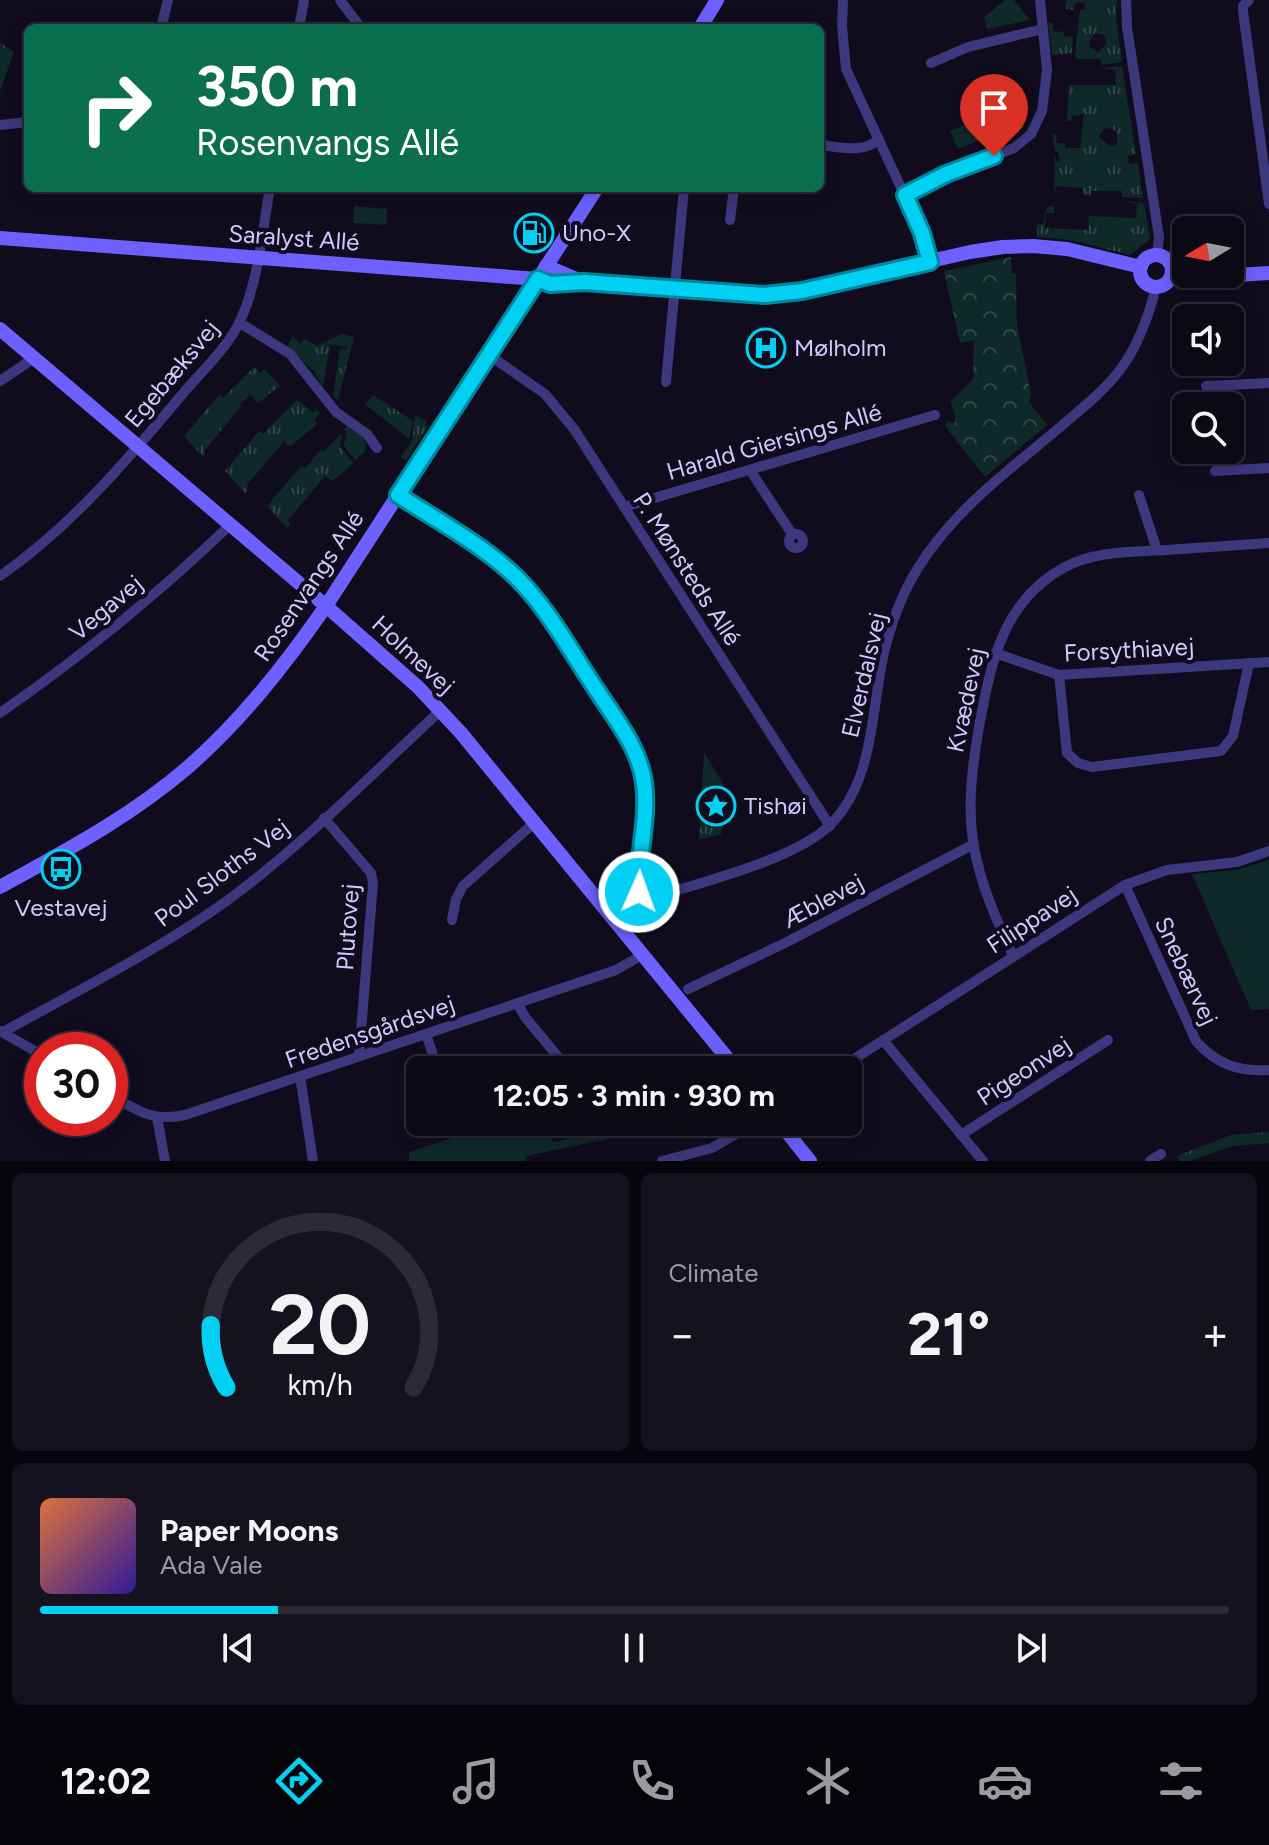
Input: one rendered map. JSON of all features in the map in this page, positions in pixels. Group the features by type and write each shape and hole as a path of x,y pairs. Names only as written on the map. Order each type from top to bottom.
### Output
{"street":[{"path":"162,24 168,0"},
{"path":"300,24 304,0"},
{"path":"340,0 358,24"},
{"path":"702,24 717,0"},
{"path":"843,0 846,69 922,233 930,262"},
{"path":"905,195 946,174 1014,148 1031,134 1042,111 1047,70 1040,0"},
{"path":"1126,0 1127,27 1159,237 1157,255"},
{"path":"1249,0 1243,11 1269,204"},
{"path":"931,63 968,47 1043,29"},
{"path":"0,125 24,122"},
{"path":"824,145 871,147 879,139"},
{"name":"Egebæksvej","path":"0,576 89,500 225,345 240,323 249,297 269,192"},
{"name":"Rosenvangs Allé","path":"0,887 118,819 186,768 253,703 290,658 326,606 594,192"},
{"path":"666,382 684,192"},
{"path":"730,220 734,192"},
{"name":"Saralyst Allé","path":"0,238 257,257 542,272 550,284 584,282 750,294 790,293 1003,247 1067,249 1141,267"},
{"path":"1157,255 1170,264 1172,274 1166,283 1156,287 1146,282 1141,267 1149,257 1157,255"},
{"path":"1244,275 1269,273"},
{"name":"Elverdalsvej","path":"611,917 623,908 642,901 780,855 830,826 849,801 865,760 887,639 916,572 930,549 966,507 1091,401 1115,375 1133,348 1156,287"},
{"path":"240,323 290,354 336,412 367,434 377,448"},
{"name":"Holmevej","path":"0,329 326,606 441,710 725,1056"},
{"name":"P. Mønsteds Allé","path":"489,355 528,380 574,429 830,826"},
{"path":"0,381 34,358"},
{"path":"1206,386 1269,383"},
{"name":"Harald Giersings Allé","path":"624,507 935,415"},
{"path":"1215,471 1269,468"},
{"path":"750,470 792,534"},
{"path":"398,495 468,540 516,578 543,608 627,736 641,766 644,782 638,874 642,901"},
{"path":"1139,495 1157,550"},
{"name":"Vegavej","path":"0,713 65,668 116,627 230,525"},
{"name":"Kvædevej","path":"1013,956 985,891 974,844 970,783 990,666 1004,631 1037,587 1058,571 1083,559 1157,550 1269,543"},
{"name":"Forsythiavej","path":"995,653 1059,675 1269,662"},
{"path":"1059,675 1067,753 1078,763 1100,766 1221,751 1233,736 1249,663"},
{"name":"Poul Sloths Vej","path":"2,1032 152,950 193,924 264,871 441,710"},
{"name":"Plutovej","path":"324,818 366,863 373,883 359,1056"},
{"path":"452,920 456,899 463,886 534,823"},
{"name":"Æblevej","path":"688,989 787,942 974,844"},
{"name":"Filippavej","path":"858,1056 1125,885 1167,870 1237,862 1269,851"},
{"name":"Snebærvej","path":"1125,885 1196,1041 1205,1052 1225,1065 1251,1071 1269,1070"},
{"name":"Fredensgårdsvej","path":"157,1117 185,1115 616,970 642,955"},
{"path":"517,1003 557,1056"},
{"path":"2,1032 24,1045"},
{"path":"426,1034 433,1056"},
{"path":"883,1040 983,1161"},
{"name":"Pigeonvej","path":"961,1135 1108,1040"},
{"path":"300,1076 313,1161"},
{"path":"128,1105 148,1116 157,1117 165,1161"},
{"path":"662,1161 712,1148 732,1136"},
{"path":"790,1136 810,1161"},
{"path":"1150,1161 1161,1154"}],"green space":[{"path":"1005,0 1014,0 1030,20 987,29 984,17"},
{"path":"1066,0 1117,0 1116,18 1122,62 1101,65 1101,59 1077,59 1080,10 1084,10 1086,2 1075,3 1074,10 1066,9","holes":["1095,33 1104,35 1107,43 1098,53 1089,42"]},
{"path":"1048,23 1053,23 1053,31 1073,37 1072,53 1052,55"},
{"path":"0,43 14,52 0,91"},
{"path":"1122,66 1136,154 1128,156 1129,164 1138,163 1143,198 1122,197 1122,191 1091,191 1091,195 1083,195 1083,188 1056,186 1054,195 1055,155 1057,162 1060,161 1052,134 1057,134 1056,143 1065,143 1065,148 1080,148 1084,114 1072,116 1071,121 1067,121 1069,85 1116,85 1115,70 1101,68","holes":["1110,128 1117,132 1117,143 1111,147 1099,137 1103,129"]},
{"path":"1005,106 1026,118 1010,137 992,143 982,124"},
{"path":"977,120 984,138 958,149 950,131"},
{"path":"1122,201 1144,203 1150,239 1130,255 1070,240 1037,237 1037,224 1043,224 1047,207 1054,206 1054,213 1046,213 1045,228 1088,230 1089,216 1136,218 1137,204"},
{"path":"354,206 387,209 386,225 353,223"},
{"path":"1011,257 1012,273 1016,274 1017,325 1031,394 1029,402 1047,425 985,477 945,426 948,421 955,423 950,402 973,379 974,340 960,343 944,271"},
{"path":"341,334 354,337 338,400 333,397 340,348 348,347 325,344 330,346 323,387 314,371 289,350 288,344 293,337 300,344 305,339 317,346"},
{"path":"254,367 261,373 264,369 280,386 258,403 251,395 269,384 261,380 249,381 248,387 238,385 234,397 238,406 242,405 205,450 204,458 184,436 219,395 223,398"},
{"path":"254,375 269,383 271,389 265,395 251,395 238,406 234,397 235,387 248,387"},
{"path":"373,395 413,421 409,439 365,404"},
{"path":"297,400 313,412 320,412 315,419 317,424 291,446 287,446 285,440 247,485 245,493 225,471 259,431 263,434"},
{"path":"415,415 426,421 427,428 406,460 401,457 412,441"},
{"path":"348,425 362,436 366,444 365,452 355,460 343,445 347,435 344,429"},
{"path":"342,433 340,447 354,463 333,481 325,476 288,520 290,525 287,528 267,506 301,466 305,468"},
{"path":"704,752 729,794 721,834 699,840"},
{"path":"1269,860 1269,1009 1251,1010 1192,874 1236,870"},
{"path":"1269,1132 1269,1143 1232,1146 1189,1161 1179,1161 1177,1156 1231,1135"},
{"path":"459,1136 551,1136 553,1142 582,1136 622,1136 526,1156 526,1161 409,1161 409,1152"}],"place":[{"name":"Uno-X","path":"534,233"},
{"name":"Mølholm","path":"766,348"},
{"name":"Tishøi","path":"716,806"},
{"name":"Vestavej","path":"61,869"}],"route":[{"path":"639,892 644,782 641,766 627,736 543,608 516,578 457,533 398,495 538,279 550,284 584,282 765,295 802,291 930,262 922,233 905,195 946,174 994,156"}]}
